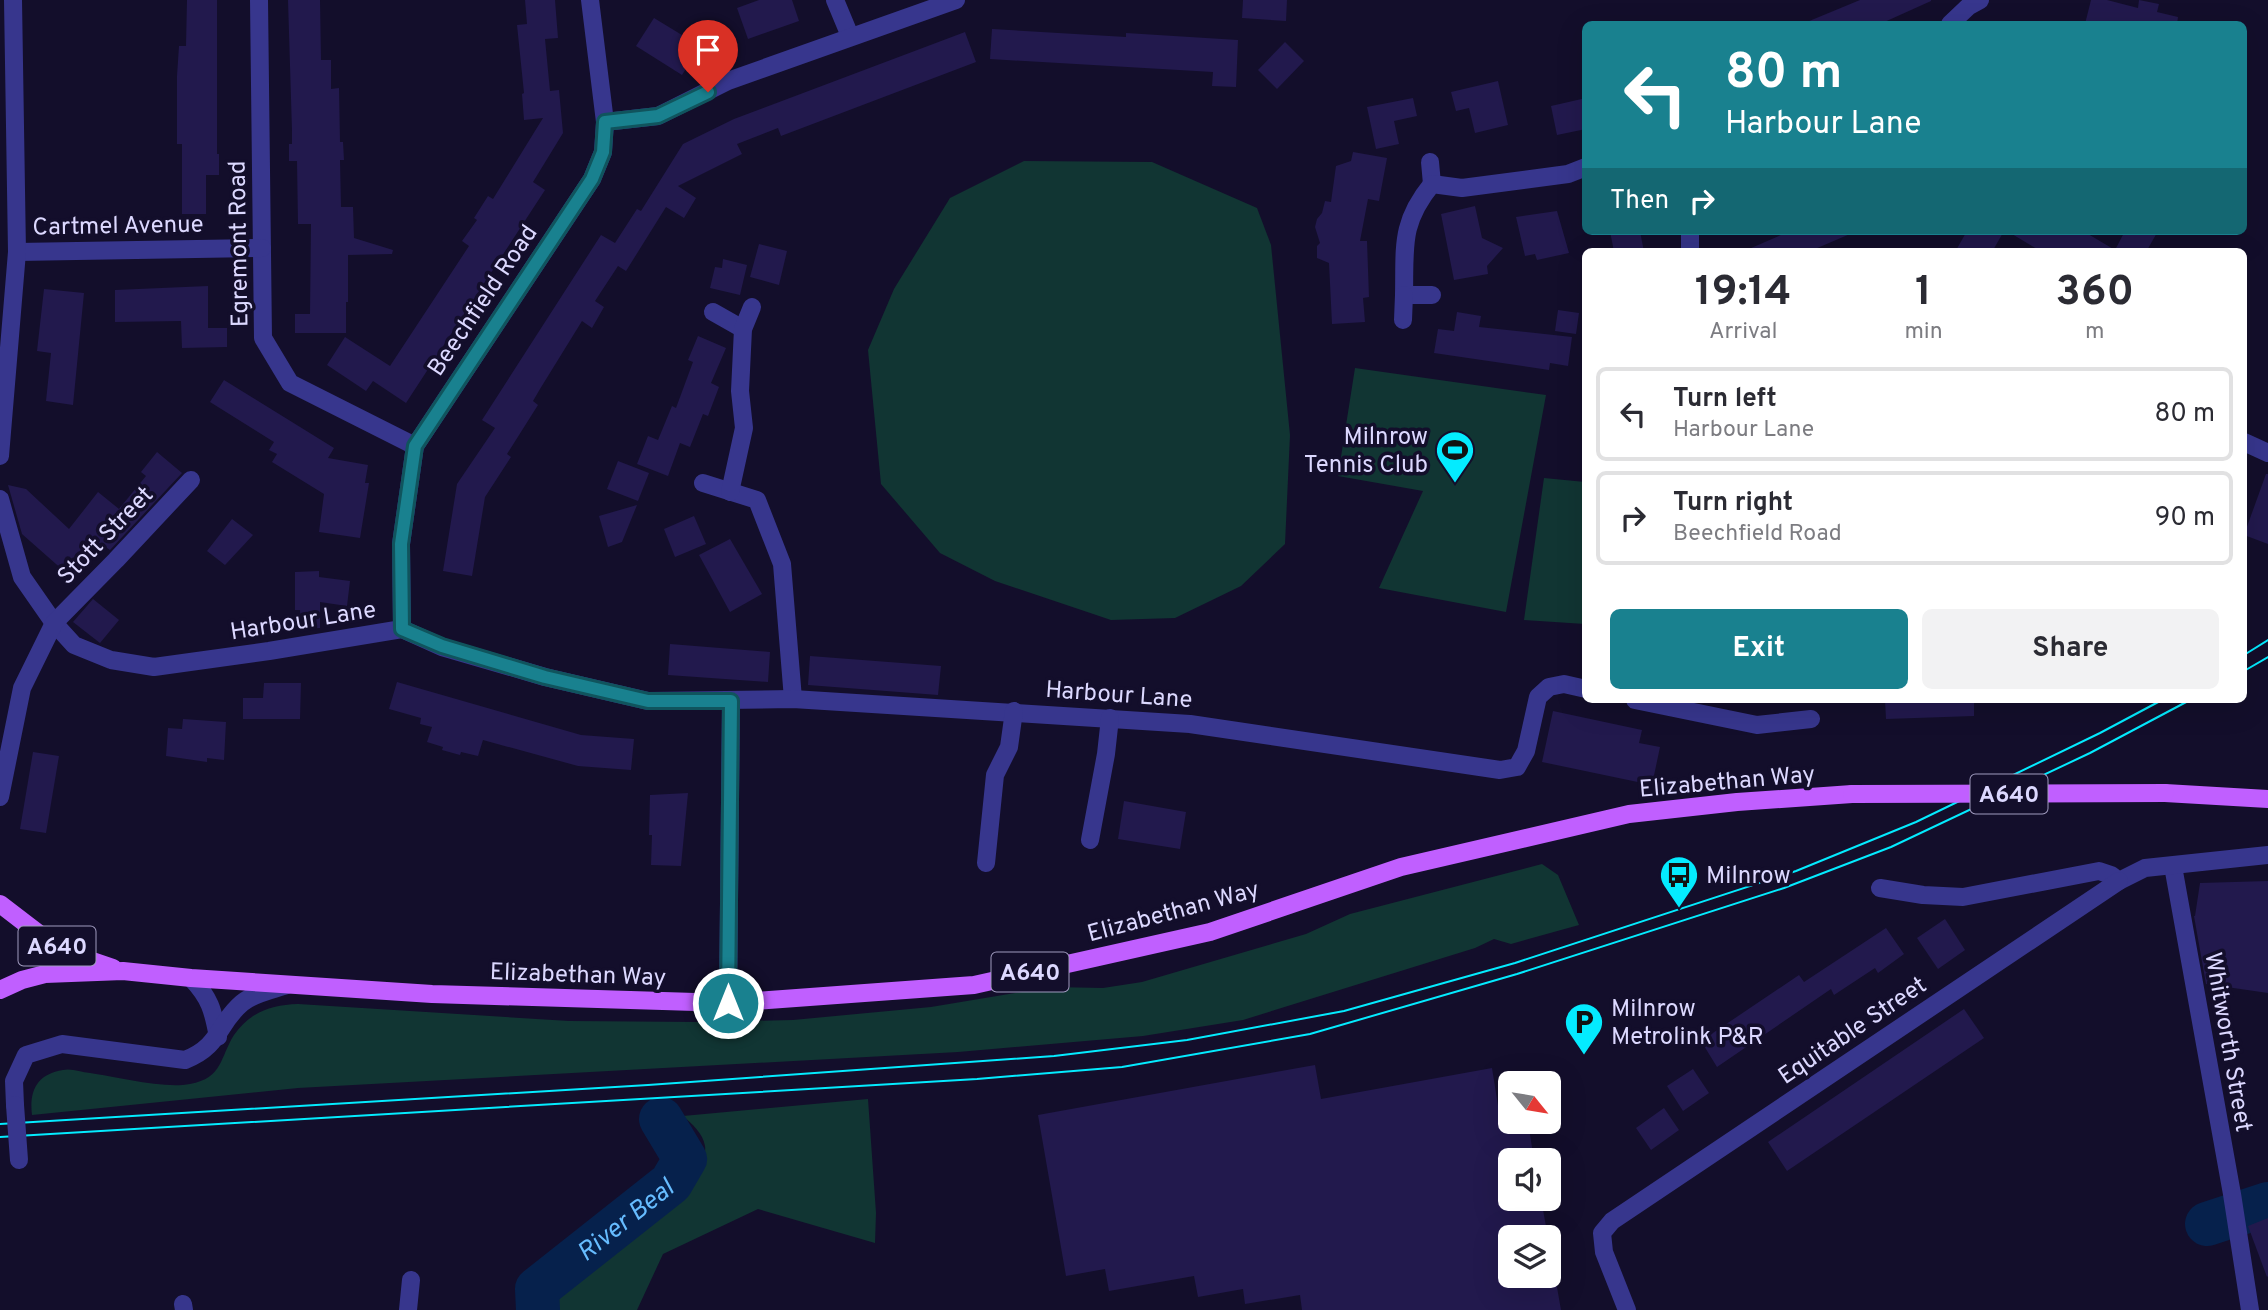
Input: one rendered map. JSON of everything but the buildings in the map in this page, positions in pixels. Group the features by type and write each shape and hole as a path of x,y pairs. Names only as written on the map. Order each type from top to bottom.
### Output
{"main road":[{"name":"Elizabethan Way","path":"0,989 45,974 123,971 432,994 728,1003 974,985 1210,932 1401,867 1629,814 1737,802 1852,794 2165,793 2268,799"},
{"name":"Elizabethan Way","path":"0,904 47,940 69,953 123,971"}],"street":[{"path":"0,456 17,252 13,0"},
{"name":"Egremont Road","path":"259,0 263,338 290,383 415,446"},
{"name":"Beechfield Road","path":"402,629 401,544 415,446 592,179 603,152 605,122 590,0"},
{"path":"835,0 850,36"},
{"path":"605,122 658,116 728,81 956,0"},
{"path":"1953,21 1980,0"},
{"path":"1403,320 1405,231 1420,199 1433,184 1430,162"},
{"path":"1433,184 1462,188 1568,174 1582,169"},
{"name":"Cartmel Avenue","path":"17,252 262,247"},
{"path":"1404,295 1432,295"},
{"path":"730,492 744,428 740,391 743,329 752,307"},
{"path":"713,312 743,329"},
{"path":"2247,443 2268,453"},
{"name":"Stott Street","path":"0,797 22,688 54,623 191,480"},
{"path":"703,483 757,500 782,564 793,699"},
{"name":"Harbour Lane","path":"0,499 22,577 54,623 74,645 111,660 154,667 402,629 442,646 532,673 648,701 793,699 1190,724 1500,770 1517,767 1526,751 1538,697 1549,687 1564,684 1582,688"},
{"path":"728,1003 731,701"},
{"path":"1650,703 1757,725 1811,719"},
{"path":"986,863 995,775 1009,747 1013,711"},
{"path":"1090,841 1110,718"},
{"name":"Equitable Street","path":"1628,1310 1604,1252 1602,1233 1612,1221 2119,881 2145,868 2268,855"},
{"name":"Whitworth Street","path":"2173,866 2250,1310"},
{"path":"1880,888 1963,897 2099,871 2119,881"},
{"path":"191,978 205,993 212,1007 218,1037"},
{"path":"19,1160 14,1081 26,1055 62,1044 185,1060 198,1055 218,1037 226,1022 243,1002 287,985"},
{"path":"408,1310 411,1280"}],"green space":[{"path":"1024,161 1152,162 1257,208 1271,245 1290,435 1285,544 1241,586 1175,618 1111,620 995,581 940,553 881,484 868,350 894,289 950,198"},
{"name":"Milnrow Tennis Club","path":"1355,368 1546,395 1506,612 1379,588 1423,491 1338,476"},
{"path":"1544,478 1582,482 1582,624 1524,620"},
{"path":"1542,864 1558,875 1579,925 1511,944 1494,939 1475,948 1243,1020 1143,1036 958,1052 298,1088 32,1115 32,1098 37,1085 47,1075 63,1070 167,1085 201,1081 215,1072 240,1027 254,1015 279,1006 298,1004 569,1021 793,1020 931,1007 1052,987 1103,988 1142,982 1306,934 1350,914"},
{"path":"868,1099 876,1213 875,1243 758,1209 663,1254 637,1310 546,1310 545,1304 552,1289 643,1225 688,1183 702,1163 705,1146 700,1133 683,1116"}],"waterway":[{"name":"River Beal","path":"538,1310 537,1289 671,1183 685,1159 661,1119"},
{"name":"River Beal","path":"2207,1224 2268,1204"}],"tram line":[{"path":"2247,653 2268,640"},
{"path":"2247,669 2268,657"},
{"path":"0,1124 648,1085 1054,1056 1187,1040 1344,1011 1515,963 1796,871 1916,822 2156,703"},
{"path":"0,1137 977,1079 1122,1067 1310,1034 1517,974 1784,888 1891,847 2090,753 2184,703"}],"place":[{"name":"Milnrow Tennis Club","path":"1455,484"},
{"name":"Milnrow","path":"1679,909"},
{"name":"Milnrow Metrolink P&R","path":"1584,1056"}],"route":[{"path":"708,92 658,116 605,122 603,152 592,179 415,446 401,544 402,629 442,646 545,677 648,701 731,701 728,1003"}]}
